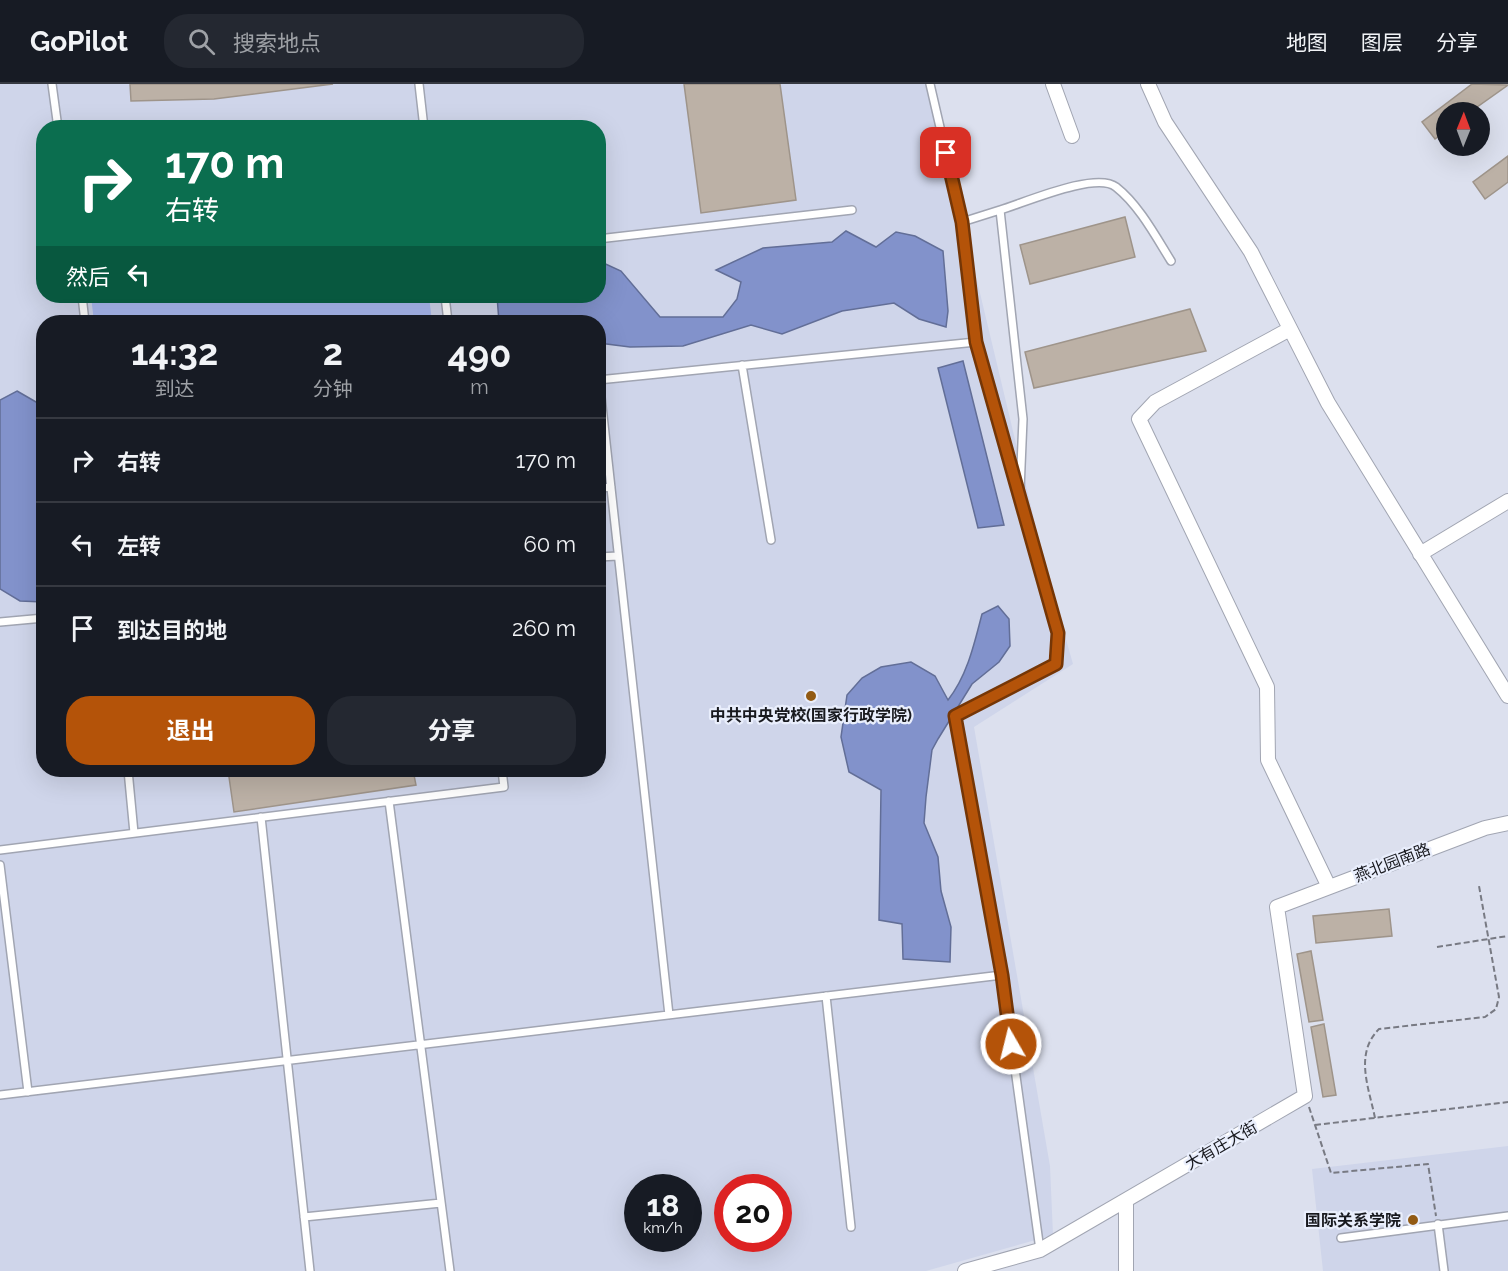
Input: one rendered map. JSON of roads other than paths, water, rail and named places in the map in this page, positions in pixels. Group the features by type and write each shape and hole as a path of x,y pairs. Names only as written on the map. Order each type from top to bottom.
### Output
{"street":[{"path":"1053,84 1072,136"},
{"path":"1148,84 1165,122 1251,252 1328,403 1508,696"},
{"path":"1290,329 1155,402 1139,419 1267,687 1268,760 1329,886"},
{"path":"1420,554 1508,501"},
{"name":"燕北园南路","path":"1305,1096 1277,907 1485,828 1508,823"},
{"name":"大有庄大街","path":"966,1271 1040,1250 1305,1096"},
{"path":"1126,1200 1126,1271"}],"lane":[{"path":"52,84 57,120"},
{"path":"419,84 423,120"},
{"path":"930,84 962,222 976,342 1058,633 1056,664 955,716 1002,975 1040,1250"},
{"path":"962,222 1092,181 1114,185 1147,223 1171,261"},
{"path":"606,238 852,210"},
{"path":"1000,210 1023,418 1019,496"},
{"path":"606,379 976,342"},
{"path":"742,365 771,540"},
{"path":"606,442 669,1015"},
{"path":"606,487 611,487"},
{"path":"606,557 618,556"},
{"path":"0,622 36,619"},
{"path":"129,777 134,833"},
{"path":"0,850 504,788 503,777"},
{"path":"389,801 450,1271"},
{"path":"261,817 310,1271"},
{"path":"0,865 28,1092"},
{"path":"0,1095 1002,975"},
{"path":"826,996 850,1227"},
{"path":"304,1217 441,1203"},
{"path":"1341,1238 1508,1216"},
{"path":"1438,1224 1444,1271"}],"place":[{"name":"中共中央党校(国家行政学院)","path":"811,696"},
{"name":"国际关系学院","path":"1413,1220"}]}
